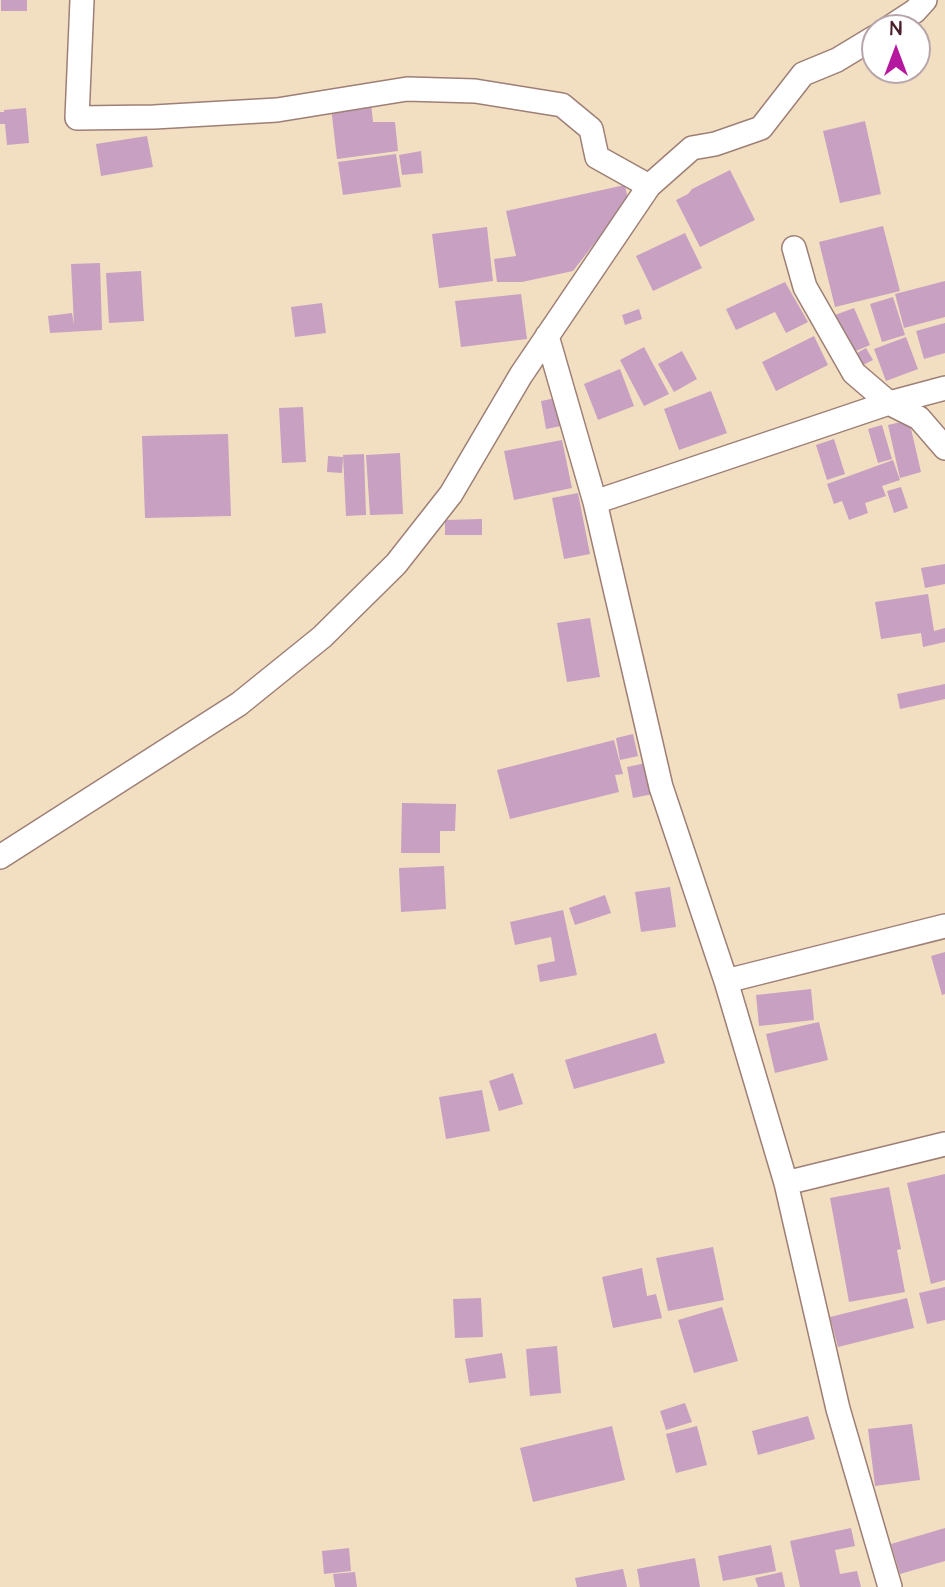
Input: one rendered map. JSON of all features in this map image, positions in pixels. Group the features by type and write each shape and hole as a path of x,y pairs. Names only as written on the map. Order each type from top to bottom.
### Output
{"street":[{"path":"82,0 77,118 277,110 407,89 475,91 562,105 591,129 597,157 649,186"},
{"path":"910,14 925,0"},
{"path":"0,857 239,704 322,637 396,564 451,494 521,375 649,186 692,148 715,144 761,128 803,74 837,60 861,45"},
{"path":"794,248 805,287 854,373 889,403 919,418 945,448"},
{"path":"547,336 595,502 661,787 726,981 786,1183 838,1409 890,1587"},
{"path":"595,502 889,403 945,388"},
{"path":"726,981 945,926"},
{"path":"786,1183 945,1144"}],"building":[{"path":"1,0 27,0 27,11 1,11"},
{"path":"371,103 373,122 395,122 398,151 337,159 331,107"},
{"path":"26,108 29,143 7,145 5,124 0,124 0,112"},
{"path":"865,121 881,194 840,203 823,131"},
{"path":"147,136 153,167 101,176 96,144"},
{"path":"421,151 423,173 402,175 399,155"},
{"path":"396,154 401,187 343,195 338,162"},
{"path":"730,170 755,220 700,247 676,200"},
{"path":"625,185 628,200 573,271 522,282 497,282 494,259 516,256 506,211"},
{"path":"883,226 900,291 835,307 819,242"},
{"path":"487,227 493,281 439,288 432,234"},
{"path":"685,233 702,268 653,291 636,256"},
{"path":"100,263 102,330 50,333 48,316 72,313 74,325 71,264"},
{"path":"141,271 144,321 109,323 106,273"},
{"path":"945,281 945,317 904,328 895,294"},
{"path":"785,282 808,322 786,333 775,312 736,330 726,309"},
{"path":"521,294 527,339 461,347 455,301"},
{"path":"893,297 905,335 882,342 870,304"},
{"path":"322,303 326,333 295,337 291,307"},
{"path":"854,308 870,345 851,353 835,315"},
{"path":"639,309 642,319 625,325 622,315"},
{"path":"945,323 945,353 924,359 916,331"},
{"path":"814,336 828,365 776,391 762,362"},
{"path":"906,337 918,369 886,381 874,349"},
{"path":"644,347 669,394 644,406 620,360"},
{"path":"866,348 873,360 861,366 855,354"},
{"path":"682,351 697,379 674,392 658,364"},
{"path":"620,369 634,406 598,420 584,384"},
{"path":"711,391 727,433 679,450 664,409"},
{"path":"556,398 561,426 546,429 541,401"},
{"path":"303,407 306,462 282,463 279,408"},
{"path":"909,420 921,472 900,478 888,425"},
{"path":"882,425 892,459 878,463 868,429"},
{"path":"228,434 231,516 145,518 142,436"},
{"path":"834,439 845,474 827,480 816,445"},
{"path":"562,440 572,488 514,500 504,451"},
{"path":"400,453 403,514 370,515 366,455"},
{"path":"364,454 366,515 346,516 343,455"},
{"path":"328,456 343,457 342,473 327,472"},
{"path":"893,460 900,480 882,486 886,496 865,503 868,513 849,520 842,501 834,504 827,484"},
{"path":"901,487 908,508 894,513 887,491"},
{"path":"578,493 590,554 564,559 552,498"},
{"path":"482,519 482,535 445,535 445,520"},
{"path":"945,564 945,584 925,588 921,568"},
{"path":"928,594 934,631 945,628 945,642 923,647 921,633 881,639 875,602"},
{"path":"590,618 600,677 567,682 557,623"},
{"path":"945,684 945,699 900,709 897,694"},
{"path":"633,734 638,756 620,760 616,738"},
{"path":"614,740 623,774 615,775 619,792 510,819 497,770"},
{"path":"646,763 653,794 633,798 627,767"},
{"path":"402,803 456,804 455,831 440,831 440,853 401,853"},
{"path":"444,866 446,909 401,912 399,868"},
{"path":"670,887 676,927 641,932 635,892"},
{"path":"605,895 611,913 575,925 569,908"},
{"path":"563,910 577,975 540,982 537,965 555,961 551,937 515,945 510,922"},
{"path":"945,952 945,994 942,995 931,956"},
{"path":"811,989 814,1020 759,1026 756,995"},
{"path":"819,1022 828,1060 775,1073 766,1034"},
{"path":"656,1033 665,1063 574,1089 565,1060"},
{"path":"513,1073 523,1104 499,1111 489,1081"},
{"path":"482,1090 490,1131 446,1139 439,1097"},
{"path":"945,1174 945,1280 931,1284 907,1183"},
{"path":"889,1187 901,1249 897,1250 905,1292 849,1302 830,1198"},
{"path":"713,1247 724,1300 668,1311 656,1258"},
{"path":"642,1268 647,1296 656,1294 662,1318 613,1328 602,1277"},
{"path":"945,1287 945,1320 927,1324 919,1293"},
{"path":"481,1298 483,1337 455,1338 453,1299"},
{"path":"907,1298 914,1328 838,1347 830,1317"},
{"path":"722,1307 738,1361 694,1373 678,1320"},
{"path":"557,1346 561,1393 530,1396 526,1349"},
{"path":"502,1353 506,1378 469,1383 465,1359"},
{"path":"685,1403 692,1422 666,1430 660,1411"},
{"path":"808,1416 815,1439 758,1455 752,1431"},
{"path":"912,1424 920,1480 875,1486 868,1429"},
{"path":"612,1426 625,1480 533,1502 520,1448"},
{"path":"697,1426 707,1465 676,1473 666,1434"},
{"path":"851,1528 855,1546 835,1550 840,1574 857,1571 861,1587 800,1587 790,1541"},
{"path":"945,1528 945,1561 900,1574 891,1544"},
{"path":"771,1545 776,1571 723,1581 718,1556"},
{"path":"349,1548 351,1571 324,1574 322,1551"},
{"path":"695,1558 700,1587 640,1587 637,1569"},
{"path":"623,1569 627,1587 577,1587 575,1578"},
{"path":"355,1572 357,1587 335,1587 333,1574"},
{"path":"782,1572 785,1587 758,1587 755,1578"}]}
